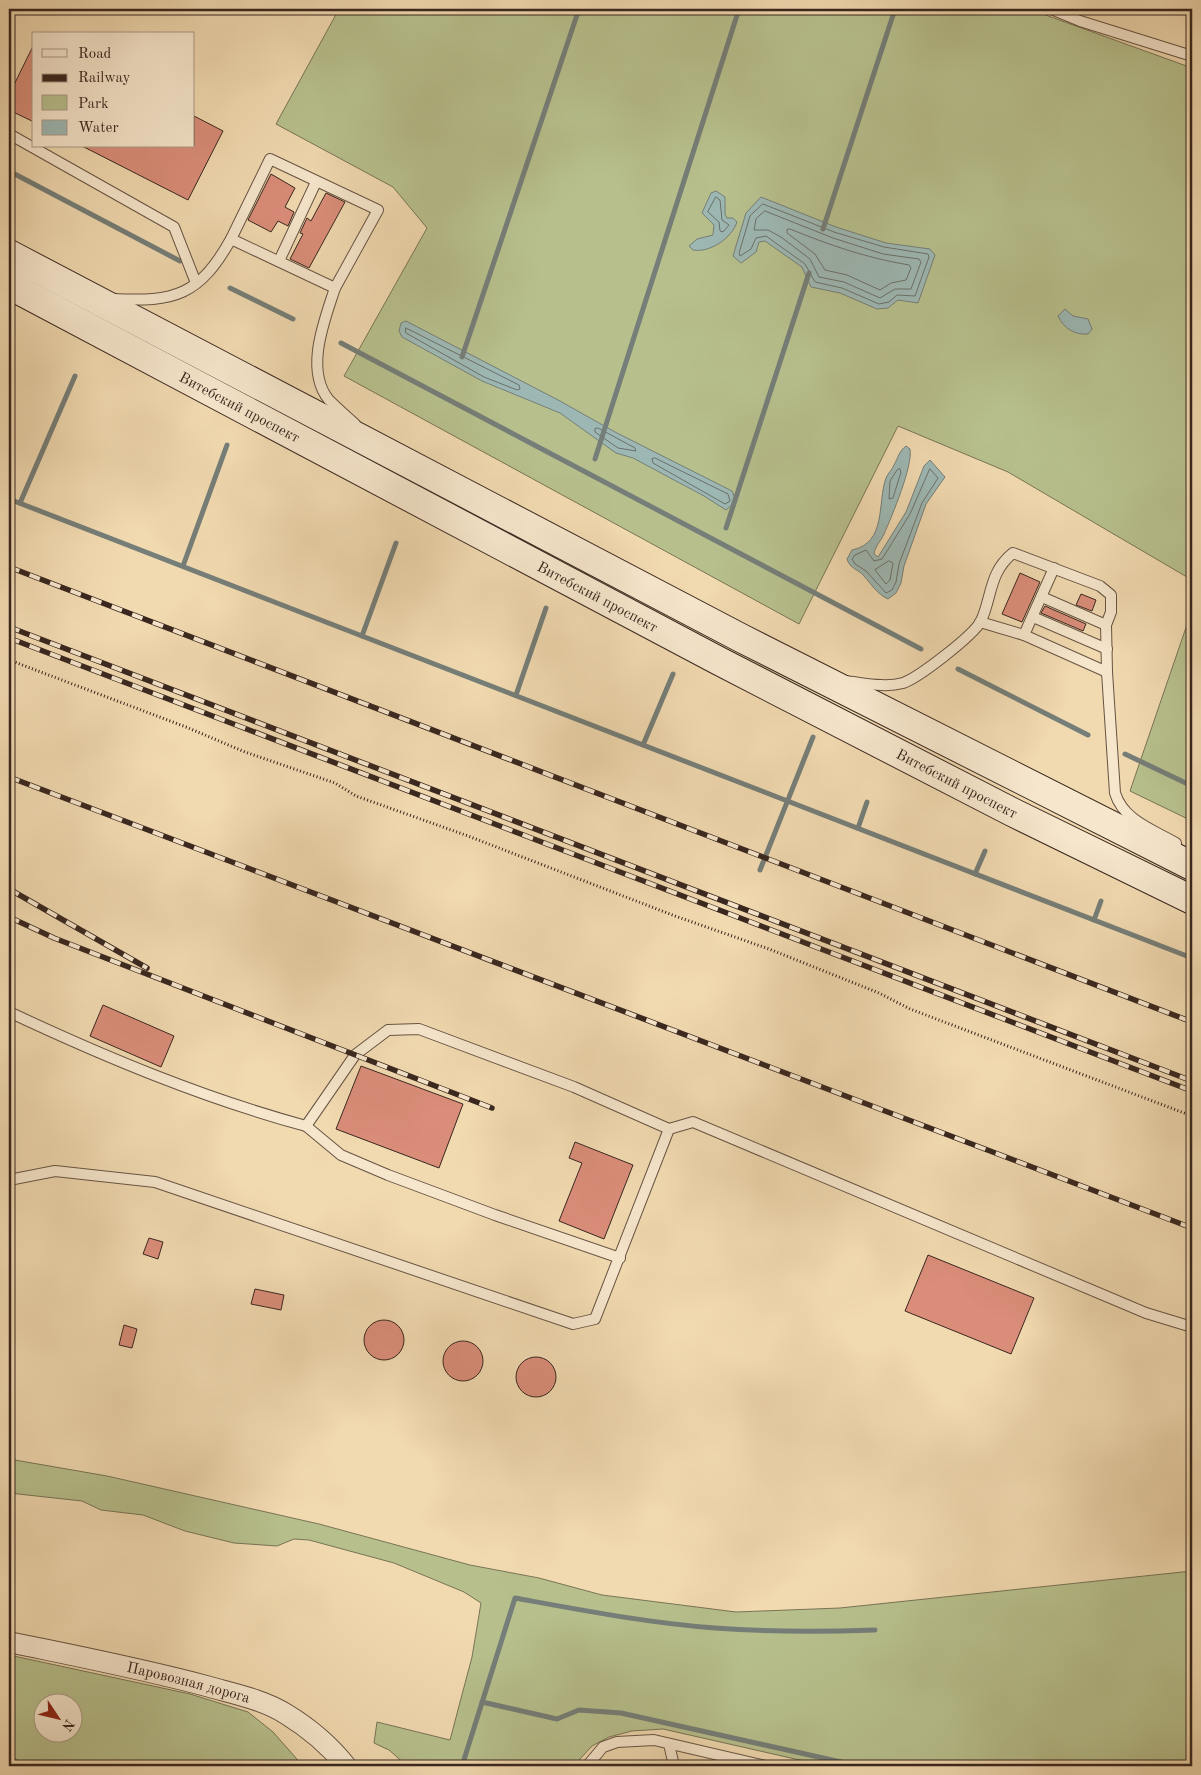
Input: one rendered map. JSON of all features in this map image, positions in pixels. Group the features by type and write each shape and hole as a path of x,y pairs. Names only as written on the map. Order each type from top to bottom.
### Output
{"main road":[{"name":"Витебский проспект","path":"9,254 818,678 1188,857"},
{"name":"Витебский проспект","path":"9,285 719,661 1003,807 1192,900"}],"street":[{"name":"Паровозная дорога","path":"9,1642 148,1671 253,1700 285,1713 333,1750 346,1766"}],"lane":[{"path":"1051,9 1080,21 1192,56"},
{"path":"9,134 32,147"},
{"path":"34,148 174,227 196,283"},
{"path":"94,298 160,300 175,296 196,283 221,258 270,159 378,210 335,288 319,341 318,370 322,386 328,398 381,448"},
{"path":"279,261 316,182"},
{"path":"231,239 335,288"},
{"path":"818,678 889,685 904,682 963,641 980,622 1002,562 1013,554 1100,586 1111,595 1111,612 1106,625 1107,672 1113,782 1117,800 1131,818 1188,857"},
{"path":"1024,635 1054,568"},
{"path":"1042,597 1106,625"},
{"path":"1033,617 1107,649"},
{"path":"980,622 1024,635 1107,672"},
{"path":"9,1012 147,1074 245,1109 306,1126 341,1155 380,1171 495,1215 620,1258"},
{"path":"306,1126 355,1055 388,1030 419,1029 574,1087 669,1129 693,1122 1146,1313 1192,1327"},
{"path":"9,1180 55,1171 155,1182 573,1324 595,1319 669,1129"},
{"path":"587,1766 603,1747 618,1742 654,1740 766,1766"},
{"path":"669,1744 674,1766"}],"path":[{"path":"9,660 186,727 245,752 335,783 356,796 468,836 683,919 769,948 879,993 910,1009 1192,1116"}],"green space":[{"path":"339,9 1029,9 1192,68 1192,580 1008,472 898,426 799,624 344,376 427,228 393,187 276,124"},
{"path":"1192,610 1192,821 1130,791"},
{"path":"9,1459 107,1476 319,1524 470,1565 539,1578 602,1595 736,1612 840,1608 1192,1571 1192,1766 826,1766 663,1729 632,1731 609,1737 592,1746 580,1759 577,1766 407,1766 389,1750 374,1743 377,1722 450,1740 472,1657 481,1603 464,1592 394,1563 309,1540 294,1539 277,1546 234,1543 185,1531 143,1515 101,1510 82,1501 9,1493"},
{"path":"9,1655 190,1694 248,1712 273,1732 303,1766 9,1766"}],"water":[{"path":"716,191 725,197 725,214 727,218 733,218 737,222 730,234 720,243 706,249 693,250 689,246 697,239 713,235 714,225 702,213 711,193"},
{"path":"761,197 836,227 886,243 930,249 935,255 918,303 898,300 888,308 877,309 840,293 811,287 802,267 765,241 759,242 756,252 741,263 733,256 746,213"},
{"path":"1065,309 1073,316 1088,319 1092,329 1088,334 1074,332 1063,324 1058,316"},
{"path":"406,321 560,401 615,432 732,491 736,501 726,510 633,458 616,453 560,413 482,381 402,337 399,331 401,323"},
{"path":"906,446 910,449 910,457 905,479 892,516 874,554 878,557 906,512 924,466 930,460 945,477 926,504 904,566 901,583 896,593 888,599 852,567 847,559 852,550 863,546 876,531 886,478 900,452"}],"building":[{"path":"32,48 32,121 9,110 9,95"},
{"path":"195,117 223,131 188,200 86,148 195,148"},
{"path":"271,174 295,188 285,207 294,212 288,226 278,221 271,232 248,220"},
{"path":"326,193 345,202 309,268 290,259 303,234 300,233 307,218 311,221"},
{"path":"1020,573 1040,582 1022,622 1002,614"},
{"path":"1081,594 1096,600 1092,611 1076,605"},
{"path":"1045,606 1086,624 1083,631 1041,613"},
{"path":"103,1005 174,1036 161,1067 90,1036"},
{"path":"361,1066 463,1104 439,1168 336,1129"},
{"path":"575,1142 633,1165 604,1239 559,1221 582,1163 569,1158"},
{"path":"149,1238 163,1242 158,1259 143,1254"},
{"path":"928,1255 1034,1298 1011,1354 905,1311"},
{"path":"255,1289 284,1295 281,1310 251,1304"},
{"path":"384,1320 398,1326 404,1340 398,1354 384,1360 370,1354 364,1340 370,1326"},
{"path":"124,1325 137,1329 132,1348 119,1345"},
{"path":"463,1341 477,1347 483,1361 477,1375 463,1381 449,1375 443,1361 449,1347"},
{"path":"536,1357 550,1363 556,1377 550,1391 536,1397 522,1391 516,1377 522,1363"}],"waterway":[{"path":"462,357 579,9"},
{"path":"595,459 739,9"},
{"path":"823,229 895,9"},
{"path":"9,171 180,261"},
{"path":"726,528 809,273"},
{"path":"230,288 293,319"},
{"path":"341,343 921,649"},
{"path":"20,503 75,376"},
{"path":"183,566 227,445"},
{"path":"9,499 1192,958"},
{"path":"362,636 396,543"},
{"path":"516,695 546,608"},
{"path":"958,669 1088,735"},
{"path":"643,745 673,674"},
{"path":"760,870 813,737"},
{"path":"1125,754 1192,786"},
{"path":"858,828 867,802"},
{"path":"975,874 985,851"},
{"path":"1094,920 1101,901"},
{"path":"462,1766 515,1598 615,1616 690,1626 775,1631 875,1630"},
{"path":"482,1702 557,1719 579,1710 621,1713 859,1766"},
{"path":"9,1759 29,1766"}],"railway":[{"path":"9,567 1192,1022"},
{"path":"9,627 1192,1081"},
{"path":"9,638 1192,1091"},
{"path":"9,777 1192,1228"},
{"path":"9,889 147,968"},
{"path":"9,917 54,938 492,1108"}]}
